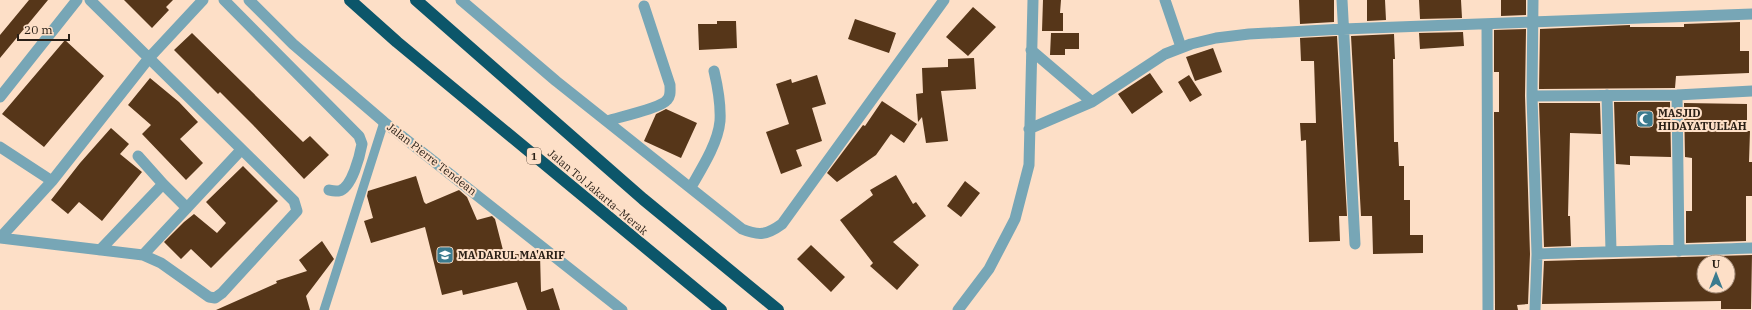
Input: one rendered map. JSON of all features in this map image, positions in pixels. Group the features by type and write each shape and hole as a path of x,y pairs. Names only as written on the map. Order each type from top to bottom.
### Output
{"highway":[{"name":"Jalan Tol Jakarta–Merak","path":"350,0 397,42 721,310"},
{"path":"416,0 643,199 778,310"}],"street":[{"path":"0,97 78,0"},
{"path":"0,238 143,255 161,263 209,297 215,298 222,293 297,211 294,201 90,0"},
{"path":"0,238 52,181 149,58 203,0"},
{"path":"224,0 359,136 362,144 352,178 346,186 339,191 329,190"},
{"name":"Jalan Pierre Tendean","path":"249,0 293,44 384,122 622,310"},
{"path":"461,0 556,81 742,229 755,234 771,232 782,224 944,0"},
{"path":"958,310 989,269 1015,219 1029,165 1033,0"},
{"path":"1165,0 1181,47"},
{"path":"1342,0 1342,29 1355,244"},
{"path":"1533,0 1532,96 1537,254 1535,310"},
{"path":"607,121 652,108 666,102 670,96 670,85 644,6"},
{"path":"1029,129 1092,102 1165,54 1181,47 1216,38 1249,34 1342,29 1466,26 1484,24 1752,14"},
{"path":"1484,24 1488,310"},
{"path":"1031,50 1092,102"},
{"path":"691,187 707,161 720,123 719,94 714,71"},
{"path":"1532,96 1676,95 1752,91"},
{"path":"1607,95 1611,251"},
{"path":"1676,95 1679,251"},
{"path":"0,147 52,181"},
{"path":"143,255 241,150"},
{"path":"138,156 187,208"},
{"path":"100,250 163,184"},
{"path":"1537,254 1752,248"}],"lane":[{"path":"324,310 384,122"}],"building":[{"path":"29,0 48,0 0,58 0,35"},
{"path":"124,0 173,0 166,7 169,10 152,28"},
{"path":"1043,0 1061,0 1060,13 1063,13 1063,31 1042,31"},
{"path":"1299,0 1334,0 1334,22 1300,24"},
{"path":"1367,0 1385,0 1386,20 1367,21"},
{"path":"1419,0 1461,0 1462,18 1420,19"},
{"path":"1501,0 1526,0 1526,15 1501,16"},
{"path":"973,7 996,27 968,56 946,37"},
{"path":"855,19 896,33 889,53 848,39"},
{"path":"717,21 736,21 737,48 699,50 698,24 717,24"},
{"path":"1740,22 1740,51 1749,51 1749,73 1676,76 1675,88 1539,89 1540,29 1630,25 1630,27 1684,27 1684,24"},
{"path":"1526,29 1525,96 1530,254 1528,304 1517,305 1518,310 1495,310 1494,112 1499,112 1499,72 1494,72 1494,30"},
{"path":"1463,32 1464,46 1420,49 1419,33"},
{"path":"192,33 303,142 310,136 329,155 304,179 220,92 218,94 174,50"},
{"path":"1051,33 1079,33 1079,49 1065,49 1065,55 1050,55"},
{"path":"1394,34 1394,142 1398,142 1399,166 1404,166 1404,200 1410,200 1410,235 1423,235 1423,253 1373,254 1372,216 1361,216 1351,36"},
{"path":"1337,36 1347,216 1339,216 1340,241 1309,242 1306,140 1301,141 1300,123 1316,123 1314,61 1301,61 1300,38"},
{"path":"65,40 104,76 44,147 2,114"},
{"path":"1213,48 1222,72 1195,81 1186,57"},
{"path":"974,58 976,89 941,91 948,141 926,143 922,117 918,122 916,94 923,93 922,68 948,67 948,59"},
{"path":"1150,73 1163,92 1132,114 1118,94"},
{"path":"817,75 826,104 812,108 822,141 796,150 802,166 781,174 766,132 789,124 776,84 791,79 792,83"},
{"path":"1189,75 1202,95 1190,102 1178,82"},
{"path":"150,78 179,102 198,122 180,139 203,163 186,180 142,134 151,125 128,105"},
{"path":"882,101 917,124 904,143 891,134 876,155 837,182 827,173 863,125 865,126"},
{"name":"MASJID HIDAYATULLAH","path":"1614,102 1670,102 1671,157 1630,156 1630,165 1616,164"},
{"path":"1539,103 1600,103 1601,134 1570,133 1568,216 1570,216 1571,246 1544,247"},
{"path":"1684,103 1747,104 1747,131 1750,131 1749,162 1752,162 1752,196 1746,196 1746,241 1686,243 1686,211 1692,211 1692,158 1685,157"},
{"path":"666,109 697,123 681,158 644,141 656,114"},
{"path":"111,128 129,144 120,154 142,172 102,221 79,202 68,214 51,200 80,163"},
{"path":"243,166 278,201 211,268 191,249 181,259 164,242 194,214 217,233 226,223 206,202"},
{"path":"896,175 913,204 916,202 926,216 893,242 919,265 897,290 870,266 873,263 840,220 873,195 870,190"},
{"path":"416,176 424,202 426,204 459,190 467,197 477,220 492,216 495,219 504,254 540,254 541,292 553,288 560,310 527,310 517,282 463,295 462,290 442,295 425,227 371,243 364,221 373,218 367,196 368,191"},
{"path":"965,181 980,193 961,217 947,206"},
{"path":"322,241 334,259 306,296 310,310 216,310 277,283 276,281 307,271 299,260"},
{"path":"811,245 845,277 831,292 797,259"},
{"path":"1736,255 1752,255 1751,309 1721,309 1721,301 1542,304 1544,261 1696,257 1696,294 1736,294"}],"place":[{"name":"MASJID HIDAYATULLAH","path":"1645,119"},
{"name":"MA DARUL MA'ARIF","path":"445,255"}]}
